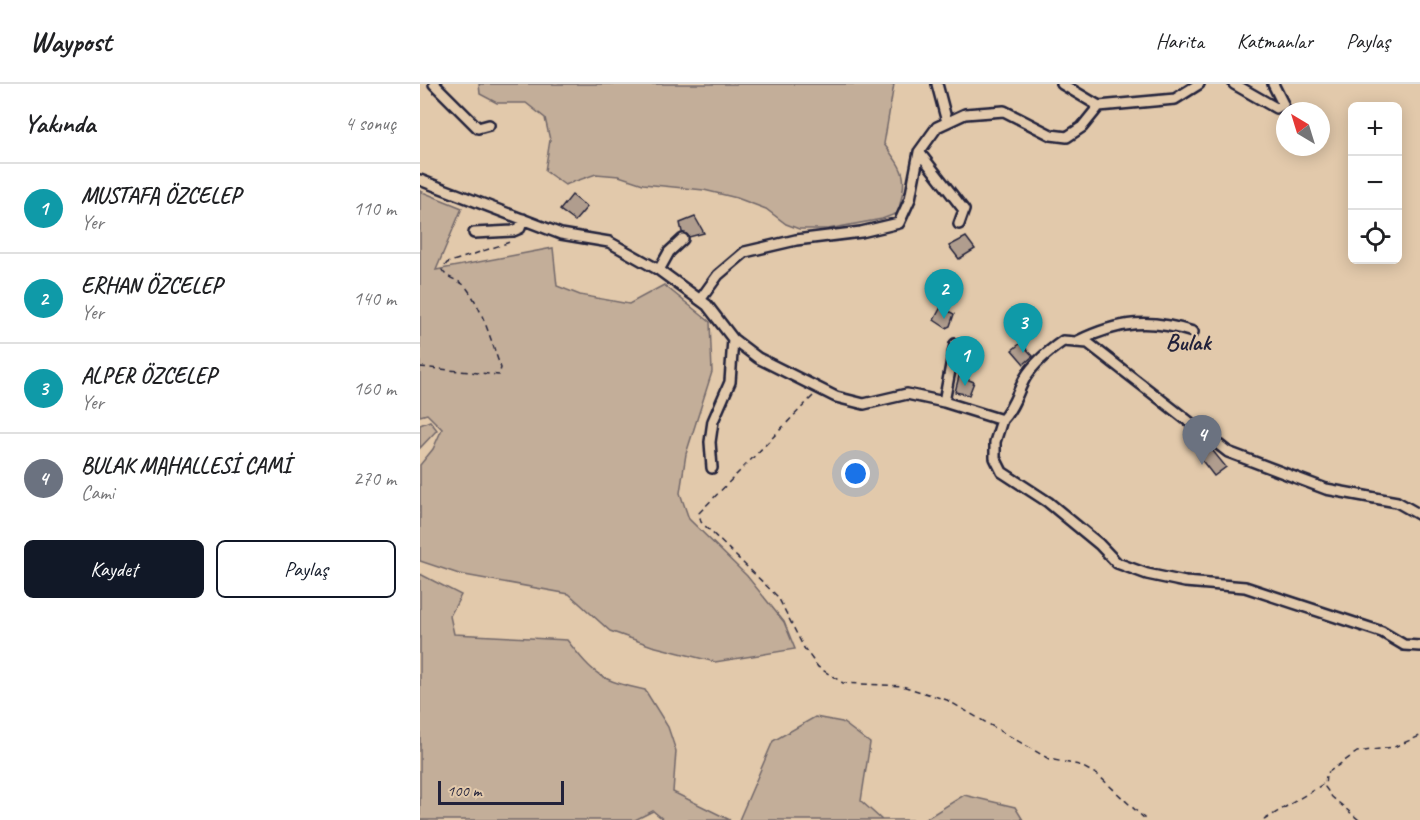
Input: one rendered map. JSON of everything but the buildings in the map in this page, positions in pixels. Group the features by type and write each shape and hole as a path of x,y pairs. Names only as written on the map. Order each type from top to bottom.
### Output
{"street":[{"path":"434,84 478,128 489,125"},
{"path":"937,84 947,122"},
{"path":"1062,84 1099,106 1175,99 1199,84"},
{"path":"1234,84 1276,108 1283,104 1273,84"},
{"path":"700,300 718,275 745,252 796,240 861,232 899,223 910,199 919,152 937,127 947,122 965,114 1004,111 1051,135 1067,137 1082,128 1099,106"},
{"path":"919,152 964,210 959,225"},
{"path":"420,180 561,234 609,242 659,270 707,305 733,339 758,358 836,397 864,404 907,394 944,402 1002,420"},
{"path":"474,233 513,231 520,228 523,219"},
{"path":"659,270 669,252 683,239"},
{"path":"1076,342 1096,332 1133,322 1167,323 1194,332"},
{"path":"712,468 710,442 713,421 730,382 733,339"},
{"path":"1420,515 1397,502 1326,489 1228,452 1088,343 1063,341 1050,350 1026,377 1012,409 1002,420 995,442 995,458 1002,472 1048,502 1099,544 1117,563 1147,574 1185,582 1245,587 1382,632 1404,645 1420,646"},
{"path":"944,402 955,344"}],"path":[{"path":"420,367 499,375 501,368 477,306 463,284 445,275 442,270 447,263 519,238"},
{"path":"820,389 699,513 701,522 778,597 804,648 818,667 843,683 902,686 947,700 1049,759 1079,765 1098,775 1146,820"},
{"path":"1359,820 1332,797 1325,783 1326,774 1357,752 1394,747 1420,736"},
{"path":"1264,820 1325,783"}],"shaded area":[{"path":"479,84 894,84 884,144 903,176 903,191 898,213 882,219 828,229 799,229 786,224 766,209 737,198 704,190 643,184 619,176 596,174 565,185 545,171 550,140 545,118 526,103 497,103 480,94"},
{"path":"420,191 462,208 436,270 553,248 557,286 580,295 629,304 664,285 710,322 712,372 686,454 680,493 689,519 747,576 784,622 795,649 715,662 652,646 610,631 569,594 459,574 420,561 420,465 433,449 442,429 427,414 420,416"},
{"path":"430,421 437,430 420,448 420,425"},
{"path":"420,574 461,595 450,616 454,634 567,640 585,662 600,675 618,683 645,690 668,727 676,751 673,792 730,820 664,820 653,811 635,820 420,820"},
{"path":"815,717 842,722 870,743 861,801 882,820 739,820 773,741"},
{"path":"964,795 1015,807 1023,820 924,820"}],"place":[{"name":"ERHAN ÖZCELEP","path":"944,319"},
{"name":"ALPER ÖZCELEP","path":"1023,353"},
{"name":"MUSTAFA ÖZCELEP","path":"965,386"},
{"name":"BULAK MAHALLESİ CAMİ","path":"1202,465"}],"district":[{"name":"Bulak","path":"1188,342"}]}
